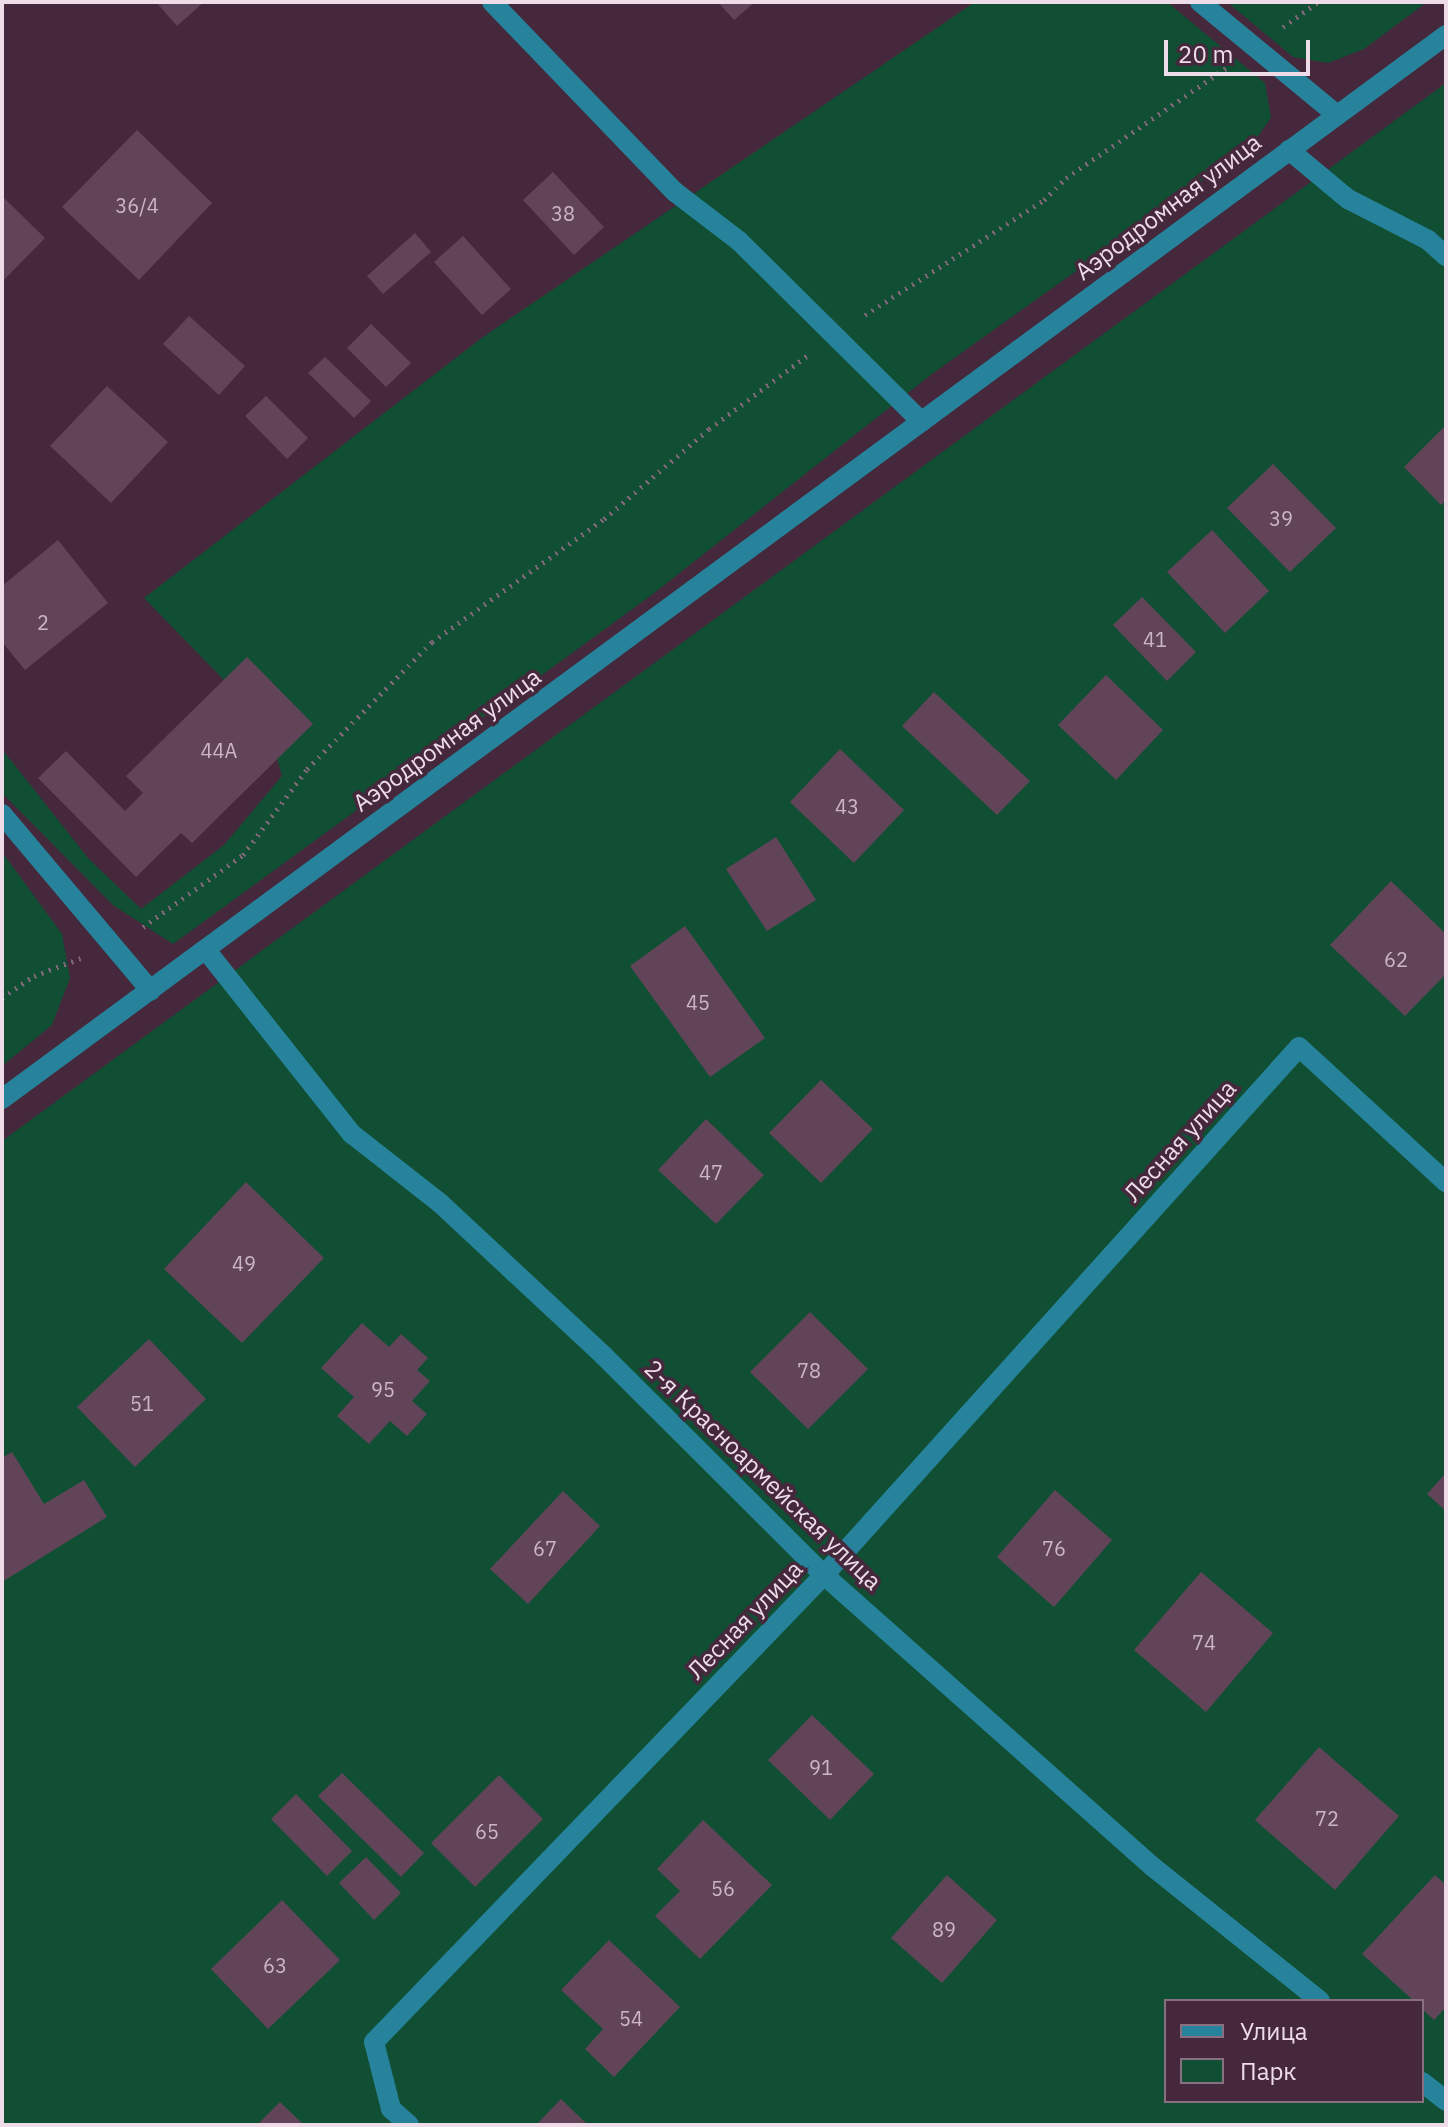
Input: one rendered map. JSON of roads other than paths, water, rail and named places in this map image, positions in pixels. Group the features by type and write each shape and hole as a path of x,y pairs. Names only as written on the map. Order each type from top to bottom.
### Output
{"street":[{"path":"492,2 675,192 739,241 831,337 922,422"},
{"path":"1200,2 1337,115"},
{"name":"Аэродромная улица","path":"2,1099 1446,35"},
{"path":"1289,150 1348,199 1428,240 1446,256"},
{"path":"2,814 151,991"},
{"name":"2-я Красноармейская улица","path":"206,950 352,1134 440,1203 604,1356 824,1575 1153,1867 1318,1999"},
{"name":"Лесная улица","path":"409,2125 391,2109 374,2042 824,1575 1299,1047 1446,1182"},
{"path":"1424,2084 1446,2101"}]}
